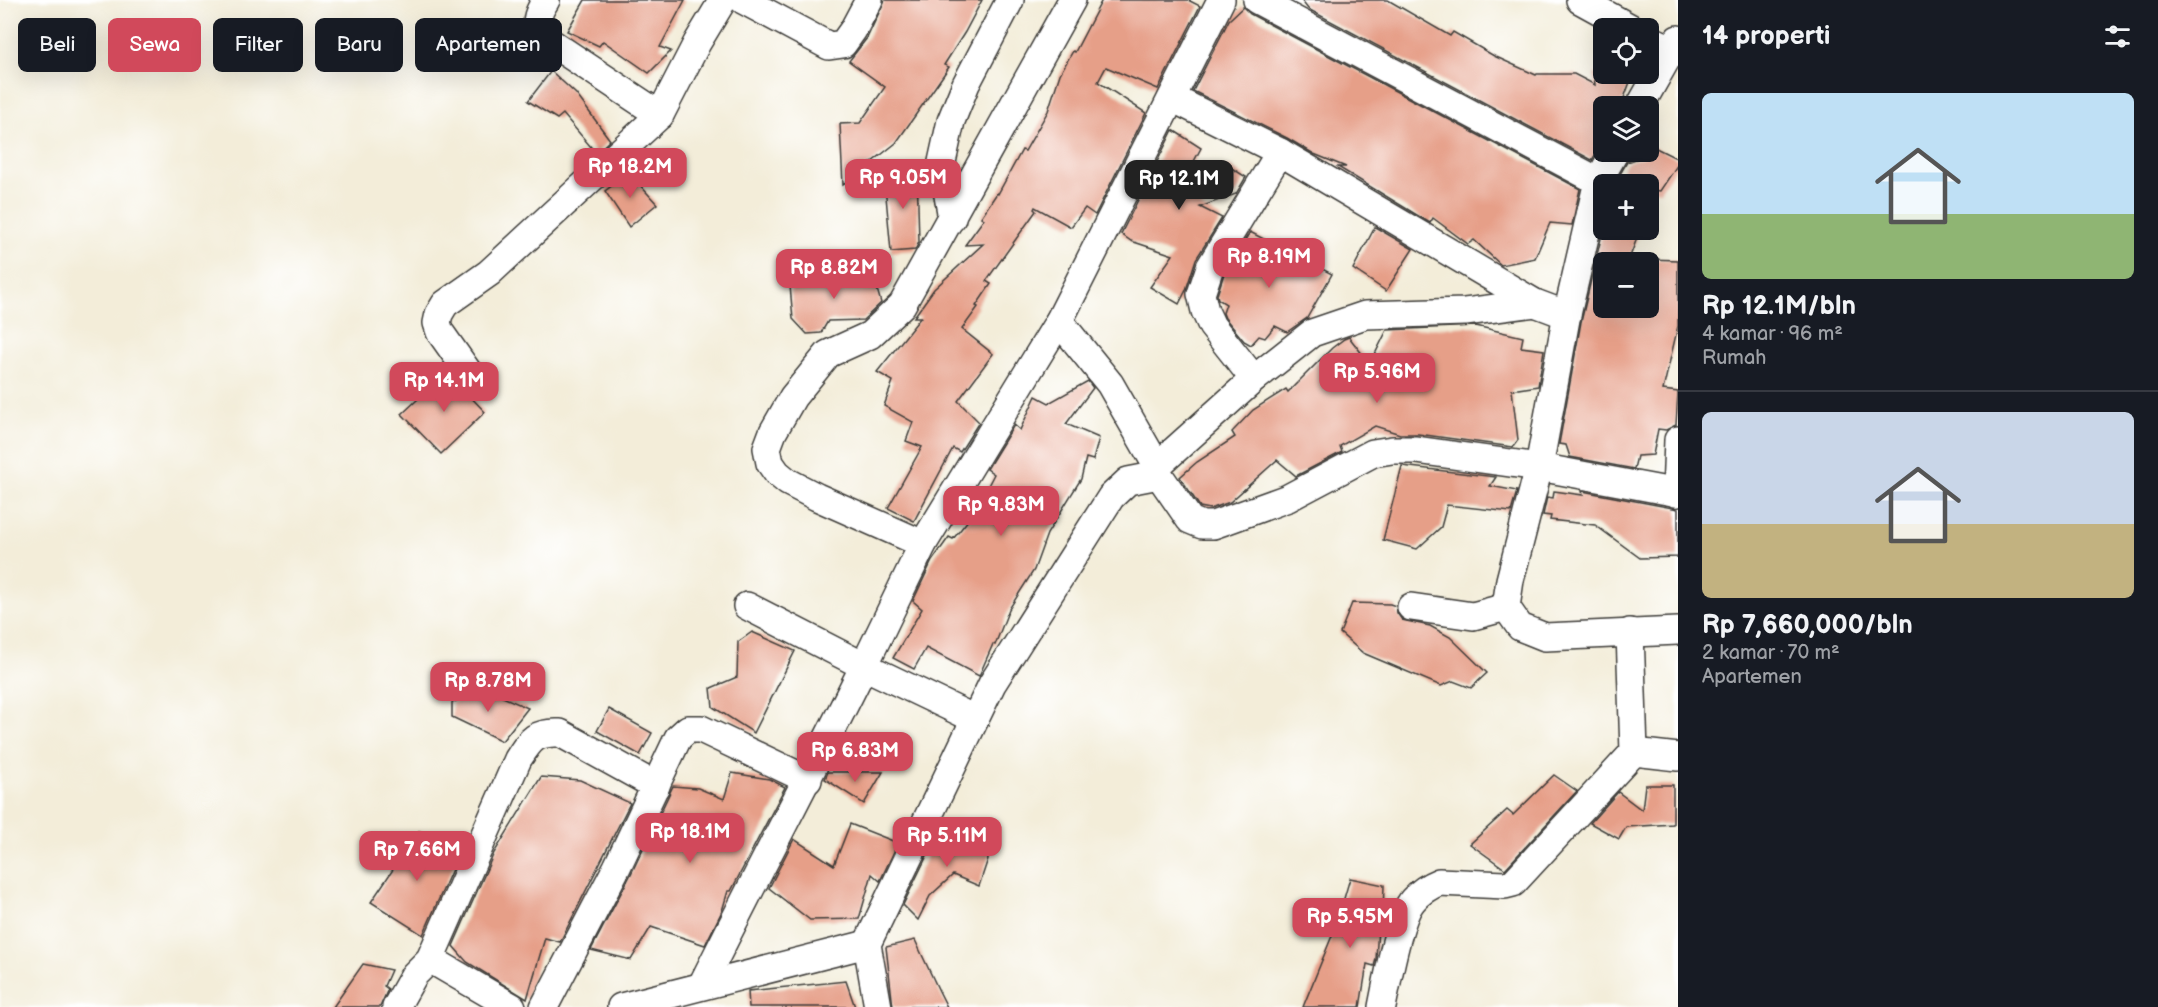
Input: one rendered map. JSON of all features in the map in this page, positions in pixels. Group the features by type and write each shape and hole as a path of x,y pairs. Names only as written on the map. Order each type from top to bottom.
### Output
{"street":[{"path":"546,0 537,18 537,26 544,38 660,115"},
{"path":"471,376 440,332 437,323 445,304 489,273 660,115 697,43 723,0"},
{"path":"743,0 829,46 843,44 869,0"},
{"path":"952,218 942,162 951,121 966,84 1010,0"},
{"path":"923,544 788,482 770,463 767,448 773,432 793,397 828,354 870,334 902,305 1072,0"},
{"path":"702,985 767,854 808,780 923,544 1059,321 1221,0"},
{"path":"1257,0 1593,179"},
{"path":"1580,0 1613,18"},
{"path":"1645,96 1669,45"},
{"path":"1172,98 1280,152 1535,303 1567,315"},
{"path":"1254,379 1212,326 1205,312 1201,294 1210,267 1280,152"},
{"path":"1593,203 1567,315 1539,467 1510,580 1506,608 1520,627 1545,637 1678,631"},
{"path":"878,1007 867,944 992,684 1112,496 1128,481 1158,471 1254,379 1312,333 1365,315 1465,312 1535,303"},
{"path":"1059,321 1110,384 1158,471 1190,520 1202,525 1212,525 1288,498 1373,453 1416,450 1539,467 1677,493 1678,441"},
{"path":"747,606 864,666 975,719"},
{"path":"1411,607 1473,616 1506,608"},
{"path":"1382,1007 1395,947 1405,912 1412,900 1429,886 1439,882 1505,885 1513,883 1634,752 1630,633"},
{"path":"544,1007 617,867 678,738 688,729 701,729 808,780"},
{"path":"396,1007 414,975 430,959 518,759 530,740 545,733 560,733 656,786"},
{"path":"1634,752 1678,757"},
{"path":"621,1007 867,944"},
{"path":"430,959 512,1007"}],"building":[{"path":"585,0 685,0 660,47 671,51 649,73 603,41 599,46 567,31"},
{"path":"885,0 982,0 944,65 949,67 896,143 843,185 840,124 860,123 885,87 849,61 867,38"},
{"path":"1102,0 1188,0 1200,6 1158,89 1106,67 1098,82 1146,113 1095,215 1085,208 1071,227 1035,207 1036,211 986,281 991,284 962,329 993,354 958,401 979,422 960,452 953,448 914,521 888,508 922,447 906,441 913,422 884,406 893,381 877,372 921,317 914,317 934,289 983,244 965,245 984,219 981,217 998,194 1022,150 1025,151 1048,111 1060,74 1073,51 1075,52"},
{"path":"1301,0 1388,0 1450,36 1453,32 1494,56 1536,75 1574,74 1595,85 1629,84 1625,96 1593,96 1592,160 1308,9"},
{"path":"1243,7 1250,14 1580,189 1572,225 1550,223 1535,258 1501,265 1474,240 1468,244 1433,218 1430,223 1338,167 1346,167 1314,154 1193,91 1229,20"},
{"path":"552,72 576,94 610,140 596,153 563,114 557,119 528,101"},
{"path":"1173,130 1201,148 1191,167 1230,167 1246,177 1236,194 1200,207 1222,218 1196,259 1179,304 1150,287 1173,255 1131,241 1121,234"},
{"path":"1659,150 1678,159 1678,164 1660,191 1659,174 1620,174 1627,162 1659,162"},
{"path":"917,169 919,242 915,250 891,252 884,174"},
{"path":"629,173 657,204 629,227 605,191"},
{"path":"1375,227 1413,249 1386,291 1353,269"},
{"path":"1250,232 1332,274 1307,318 1287,332 1275,326 1265,338 1259,336 1251,345 1244,341 1225,318 1223,313 1226,304 1218,299 1217,295 1224,274"},
{"path":"1601,240 1636,240 1632,252 1598,252"},
{"path":"1659,259 1678,260 1678,326 1663,390 1678,392 1676,425 1666,430 1658,429 1653,455 1637,456 1634,469 1570,457 1566,445 1559,444 1581,322 1593,272 1593,318 1659,318"},
{"path":"871,268 881,303 863,320 828,321 821,333 807,334 793,319 790,286 826,275 838,278"},
{"path":"1476,326 1523,337 1521,347 1544,350 1538,386 1512,390 1518,440 1513,447 1418,434 1400,434 1375,426 1340,446 1342,452 1296,476 1277,460 1230,502 1210,509 1200,507 1180,477 1197,462 1235,437 1232,432 1253,410 1286,389 1288,392 1344,339 1349,337 1370,364 1387,330"},
{"path":"447,372 485,412 441,454 402,414"},
{"path":"1088,381 1093,388 1066,424 1099,438 1093,460 1086,458 1081,479 1047,534 1034,570 1009,609 995,645 993,644 979,676 926,648 914,669 893,658 922,609 913,601 932,561 949,537 953,539 973,514 994,474 987,469 1014,425 1020,430 1036,396 1049,403"},
{"path":"1402,466 1496,477 1490,486 1517,491 1511,512 1447,505 1441,527 1417,549 1383,540"},
{"path":"1554,491 1583,495 1582,491 1678,509 1678,557 1640,558 1595,525 1550,520 1551,516 1543,515 1547,497 1553,498"},
{"path":"1352,603 1396,606 1397,613 1402,620 1430,626 1450,637 1487,673 1471,688 1453,681 1441,686 1363,653 1340,633"},
{"path":"752,632 795,651 754,733 713,707 711,688 737,677 738,642"},
{"path":"482,688 528,708 502,741 452,717 452,703"},
{"path":"609,709 652,733 640,755 597,731"},
{"path":"828,772 883,772 864,804 825,779"},
{"path":"732,773 769,779 785,787 731,891 728,891 722,911 705,945 651,927 631,960 591,950 673,786 698,788 724,799"},
{"path":"1554,775 1577,791 1505,869 1470,844 1507,810 1513,815"},
{"path":"541,777 580,780 630,803 560,942 545,938 527,999 467,962 453,946 494,853"},
{"path":"1645,785 1673,785 1673,824 1626,827 1619,839 1590,823 1618,792 1642,810"},
{"path":"850,824 898,843 880,881 872,874 859,919 810,920 769,888 794,839 834,865"},
{"path":"941,827 991,850 979,886 953,875 930,896 918,920 903,905"},
{"path":"419,831 460,851 423,935 371,902"},
{"path":"1350,878 1384,885 1383,913 1379,912 1376,959 1374,966 1367,964 1360,1007 1303,1007 1336,926"},
{"path":"915,940 947,1007 893,1007 886,947"},
{"path":"363,964 391,970 384,986 388,989 380,1007 333,1007"},
{"path":"846,981 855,1007 749,1007 748,991"}]}
